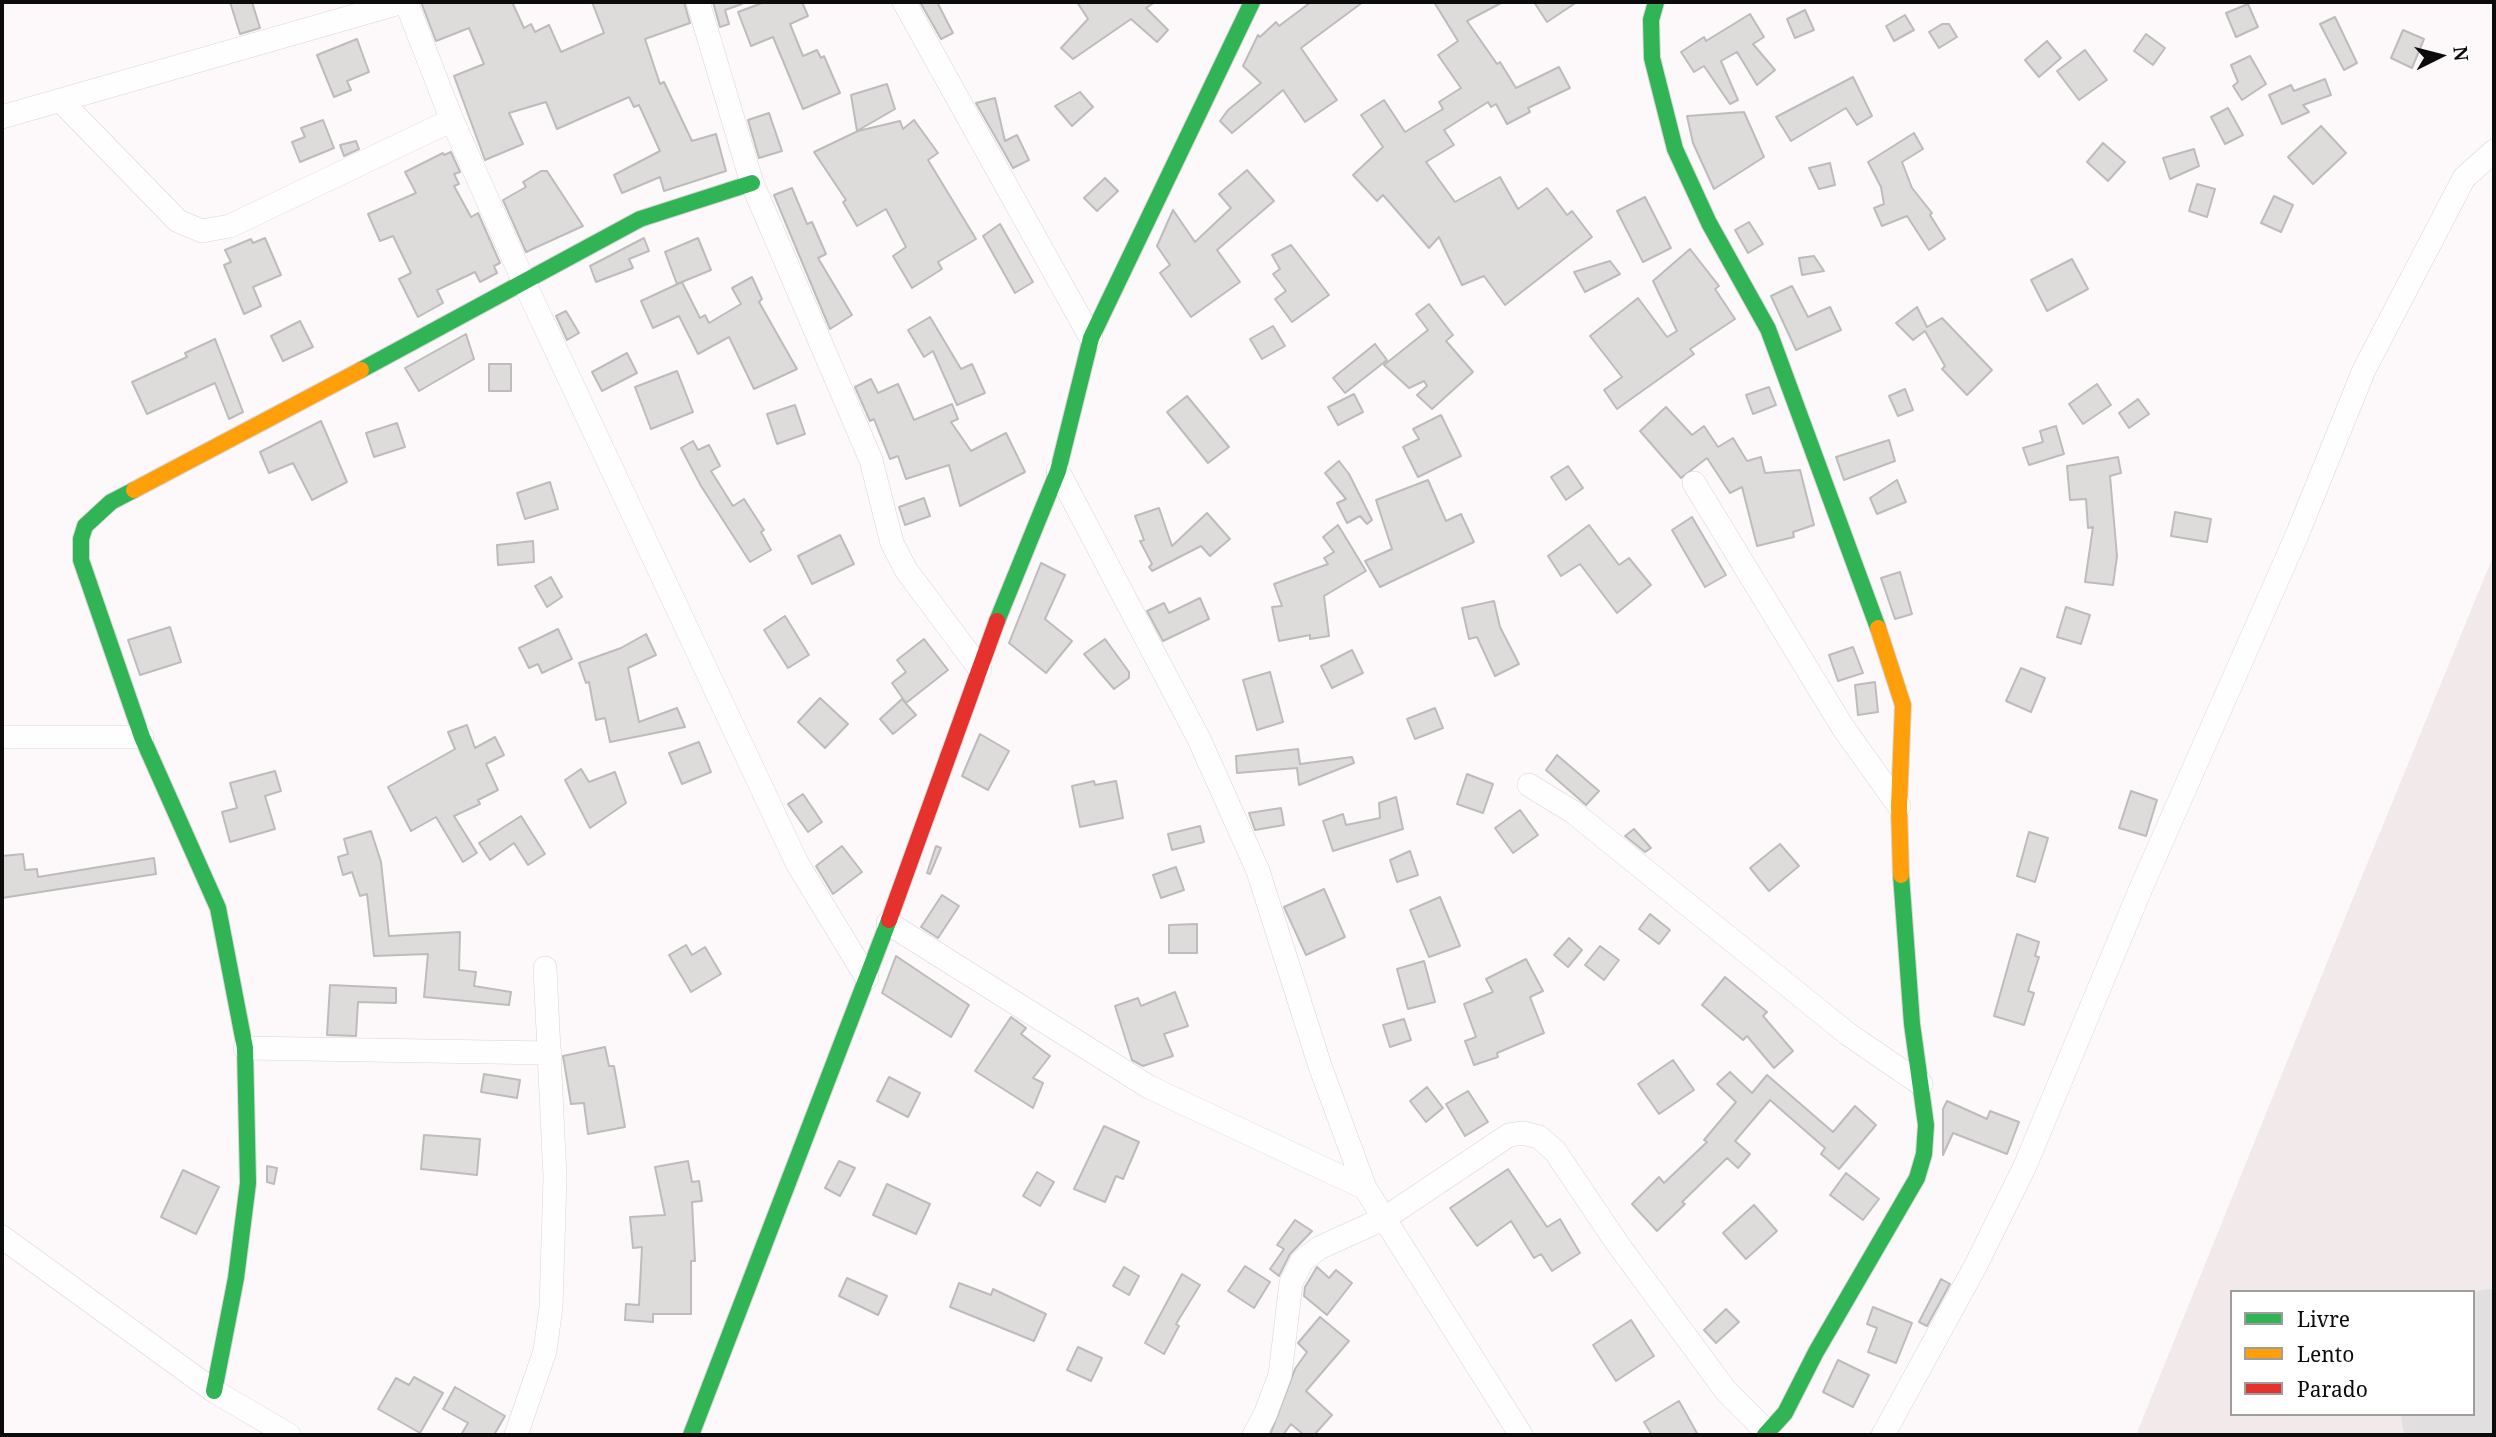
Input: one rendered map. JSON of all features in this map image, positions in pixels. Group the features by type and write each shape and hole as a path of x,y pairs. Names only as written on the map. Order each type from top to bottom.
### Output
{"street":[{"path":"2,117 404,2 452,120 524,282 797,863 867,978"},
{"path":"698,2 752,183 871,460 892,542 906,570 980,669"},
{"path":"904,2 1091,338"},
{"path":"691,1435 888,923 980,669 1058,471 1091,338 1252,2"},
{"path":"1254,1435 1265,1415 1280,1375 1292,1283 1302,1261 1319,1248 1384,1218 1509,1135 1523,1133 1539,1137 1555,1151 1727,1391 1767,1434 1786,1413 1816,1352 1917,1178 1924,1154 1926,1125 1905,946 1899,806 1903,705 1896,678 1768,329 1709,223 1675,149 1652,58 1651,20 1656,2"},
{"path":"60,100 178,221 202,231 230,226 452,120"},
{"path":"1883,1435 1976,1265 2025,1166 2141,888 2297,535 2364,370 2464,178 2494,152"},
{"path":"214,1391 236,1278 248,1183 245,1048 218,908 142,737 80,560 85,526 111,502 640,219 752,183"},
{"path":"1058,471 1199,739 1258,871 1320,1066 1364,1188 1521,1435"},
{"path":"1694,483 1842,726 1899,806"},
{"path":"2,737 142,737"},
{"path":"1529,785 1573,812 1848,1034 1922,1084"},
{"path":"888,923 1149,1087 1364,1188"},
{"path":"516,1435 545,1351 551,1307 555,1177 545,968"},
{"path":"245,1048 550,1053"},
{"path":"2,1237 214,1391 289,1435"}],"shaded area":[{"path":"2494,554 2494,1435 2136,1435 2349,908"}],"building":[{"path":"230,2 252,2 260,28 240,34"},
{"path":"421,2 512,2 524,28 531,24 535,32 549,25 561,52 604,33 592,2 684,2 690,23 645,39 660,84 664,82 692,141 716,134 726,171 664,191 660,177 622,193 614,175 660,151 639,105 634,107 629,97 557,129 546,102 509,113 523,144 485,160 454,76 484,64 469,28 436,41"},
{"path":"713,2 742,4 725,10 729,24 720,27"},
{"path":"765,2 802,2 808,16 790,24 803,56 817,50 821,58 824,56 840,93 803,109 773,37 751,46 738,12"},
{"path":"920,2 937,2 953,33 941,39"},
{"path":"1077,2 1155,2 1146,8 1168,30 1157,42 1131,19 1073,59 1061,48 1088,19"},
{"path":"1311,2 1363,2 1301,48 1337,100 1305,122 1283,90 1232,133 1220,121 1228,110 1261,83 1243,66 1258,35 1260,37 1276,22 1279,26"},
{"path":"1434,2 1503,2 1467,21 1497,64 1500,62 1516,88 1559,67 1570,88 1528,108 1530,112 1507,124 1496,104 1491,107 1488,102 1444,130 1454,145 1426,162 1455,202 1500,177 1518,209 1547,188 1567,215 1572,211 1592,237 1505,305 1484,276 1462,285 1439,237 1429,248 1383,195 1377,201 1353,175 1383,147 1361,115 1384,100 1405,132 1443,109 1439,102 1461,88 1438,55 1458,41"},
{"path":"1534,2 1577,2 1547,22"},
{"path":"2248,4 2258,27 2236,37 2226,13"},
{"path":"1805,10 1814,30 1795,38 1787,19"},
{"path":"1750,14 1764,37 1753,44 1775,70 1757,85 1737,52 1721,61 1738,100 1730,104 1704,66 1694,72 1681,52 1704,37 1706,41"},
{"path":"1905,15 1914,30 1894,41 1886,26"},
{"path":"2335,17 2357,63 2344,70 2320,24"},
{"path":"1942,24 1949,24 1957,37 1939,48 1929,32"},
{"path":"2403,30 2424,39 2412,68 2391,58"},
{"path":"2146,34 2165,48 2153,65 2134,51"},
{"path":"357,39 369,72 347,81 351,90 334,97 317,55"},
{"path":"2047,41 2061,58 2039,77 2025,60"},
{"path":"2085,50 2107,80 2079,100 2057,71"},
{"path":"2250,56 2266,84 2242,100 2233,86 2238,82 2231,65"},
{"path":"1853,77 1872,116 1857,125 1846,108 1791,141 1776,117"},
{"path":"2325,79 2331,95 2303,105 2309,112 2282,124 2269,95 2291,85 2294,91"},
{"path":"887,84 895,109 857,131 851,95"},
{"path":"1080,92 1093,107 1072,126 1055,106"},
{"path":"995,98 1005,141 1017,135 1029,160 1013,168 976,103"},
{"path":"2228,108 2243,135 2225,144 2211,117"},
{"path":"1744,112 1764,157 1714,189 1693,143 1687,116"},
{"path":"769,113 782,151 759,158 748,120"},
{"path":"323,120 334,148 300,162 292,142 305,137 301,128"},
{"path":"914,120 938,153 928,160 976,239 938,262 942,269 912,288 893,256 906,247 886,209 857,226 843,202 846,200 814,152 858,131 900,121 903,129"},
{"path":"2321,126 2346,153 2313,184 2288,157"},
{"path":"1914,133 1923,149 1902,162 1912,188 1932,213 1930,215 1945,239 1929,250 1907,216 1882,226 1874,208 1884,204 1881,187 1868,162"},
{"path":"356,141 359,149 344,156 340,145"},
{"path":"2103,143 2125,162 2108,181 2087,162"},
{"path":"2194,149 2199,166 2170,179 2163,158"},
{"path":"451,152 460,172 454,174 459,184 454,186 471,217 478,213 500,263 494,266 497,273 480,282 475,272 437,290 443,303 418,317 399,279 411,273 393,236 380,241 368,214 416,193 405,172 443,153 444,155"},
{"path":"1830,163 1835,185 1819,189 1809,168"},
{"path":"1247,170 1274,201 1217,250 1240,282 1191,317 1160,273 1170,265 1157,246 1173,210 1195,242 1231,208 1219,194"},
{"path":"541,171 547,171 583,226 526,252 503,200 526,187 523,182"},
{"path":"1105,178 1118,191 1097,211 1084,198"},
{"path":"2197,184 2215,189 2207,217 2189,211"},
{"path":"792,188 807,224 812,222 826,254 818,258 852,315 830,329 774,195"},
{"path":"2274,196 2293,205 2281,232 2261,223"},
{"path":"1645,197 1671,248 1643,262 1617,211"},
{"path":"1749,222 1763,244 1748,253 1735,230"},
{"path":"1000,224 1033,282 1015,293 983,236"},
{"path":"265,238 281,275 253,287 261,306 244,314 224,265 231,262 225,250 251,239 253,243"},
{"path":"644,238 649,251 629,259 633,268 596,282 590,266"},
{"path":"698,238 711,270 677,284 665,252"},
{"path":"1291,245 1329,295 1292,322 1275,299 1286,291 1273,274 1280,269 1272,255"},
{"path":"1690,249 1719,286 1715,289 1735,319 1690,349 1694,354 1617,409 1604,390 1622,377 1590,336 1638,298 1667,337 1677,331 1653,281"},
{"path":"1814,256 1824,271 1802,275 1799,258"},
{"path":"2072,259 2088,289 2047,311 2031,280"},
{"path":"1610,261 1620,274 1585,292 1574,272"},
{"path":"752,277 762,299 759,302 797,369 754,389 729,337 698,354 679,316 653,328 641,301 682,282 700,318 705,315 709,323 741,304 732,288"},
{"path":"1792,286 1808,317 1830,307 1841,330 1796,350 1771,296"},
{"path":"1429,304 1453,335 1446,341 1473,372 1432,409 1417,395 1427,386 1424,381 1409,388 1384,365 1428,330 1416,314"},
{"path":"1917,307 1927,327 1942,318 1992,370 1967,395 1942,369 1945,366 1925,331 1913,340 1896,323"},
{"path":"566,311 579,333 567,340 556,316"},
{"path":"930,317 961,369 972,364 985,393 957,405 933,351 924,357 908,330"},
{"path":"300,321 313,347 283,361 271,336"},
{"path":"1273,326 1285,346 1262,359 1250,339"},
{"path":"466,334 474,359 419,391 405,368"},
{"path":"215,339 243,412 229,419 215,383 147,414 132,382 187,357 185,353"},
{"path":"1375,344 1387,360 1345,393 1333,378"},
{"path":"627,353 637,373 602,391 592,372"},
{"path":"489,364 511,364 511,391 489,391"},
{"path":"677,371 693,412 651,429 635,387"},
{"path":"871,379 878,393 898,384 914,420 952,404 958,419 951,422 971,451 1006,433 1025,472 960,506 949,465 906,479 898,456 890,459 874,419 870,421 855,387"},
{"path":"2097,384 2111,405 2083,424 2069,404"},
{"path":"1769,387 1776,405 1753,414 1746,395"},
{"path":"1905,389 1913,410 1898,416 1889,396"},
{"path":"1354,394 1363,412 1338,425 1328,407"},
{"path":"1187,396 1229,447 1208,463 1167,412"},
{"path":"2138,399 2149,414 2129,428 2119,413"},
{"path":"795,405 805,434 777,444 767,414"},
{"path":"1666,407 1692,435 1704,426 1718,447 1733,438 1747,461 1761,457 1765,473 1800,470 1814,525 1793,532 1794,537 1757,546 1742,487 1730,493 1707,458 1681,478 1640,431"},
{"path":"1441,415 1461,456 1418,477 1403,447 1419,439 1413,429"},
{"path":"321,421 347,482 312,500 293,463 269,473 260,452"},
{"path":"397,423 405,447 374,457 366,433"},
{"path":"2056,426 2064,454 2029,465 2023,448 2043,442 2040,431"},
{"path":"1889,440 1895,461 1844,480 1836,457"},
{"path":"693,441 698,450 709,445 720,466 711,471 733,506 744,499 764,530 761,532 771,550 750,562 701,486 681,448"},
{"path":"2118,457 2121,473 2110,476 2117,556 2113,585 2085,582 2093,527 2088,528 2086,499 2070,500 2067,466"},
{"path":"1339,461 1349,474 1372,520 1367,524 1360,516 1347,523 1337,503 1346,499 1325,473"},
{"path":"1568,466 1583,488 1566,500 1551,477"},
{"path":"1428,480 1446,521 1461,514 1474,542 1380,587 1365,561 1392,549 1376,500"},
{"path":"1897,480 1906,502 1877,514 1870,498"},
{"path":"550,482 558,509 525,519 517,493"},
{"path":"924,498 930,516 905,525 899,507"},
{"path":"1159,508 1172,546 1207,513 1230,539 1210,556 1201,546 1152,571 1149,567 1152,564 1140,541 1144,540 1135,516"},
{"path":"2175,512 2211,519 2207,542 2171,536"},
{"path":"1692,517 1726,575 1705,587 1672,530"},
{"path":"1338,525 1366,571 1324,596 1329,636 1310,639 1310,635 1279,641 1272,607 1282,606 1274,584 1328,564 1324,558 1334,552 1323,537"},
{"path":"1589,525 1619,565 1629,558 1651,585 1617,613 1580,564 1561,576 1548,556"},
{"path":"840,535 854,564 812,584 798,556"},
{"path":"533,541 534,562 498,565 497,545"},
{"path":"1041,563 1065,575 1045,619 1072,641 1046,673 1009,643"},
{"path":"1900,572 1912,614 1895,619 1881,578"},
{"path":"551,577 562,597 547,607 535,586"},
{"path":"1200,598 1209,619 1163,641 1147,611 1164,603 1169,613"},
{"path":"1494,601 1500,627 1519,664 1495,676 1477,637 1469,639 1462,608"},
{"path":"2066,607 2090,615 2081,644 2057,637"},
{"path":"785,616 809,655 788,668 764,630"},
{"path":"170,627 181,662 140,675 128,640"},
{"path":"558,629 572,659 542,673 538,664 529,668 519,648"},
{"path":"646,634 656,655 628,668 639,722 677,708 685,727 610,742 605,718 596,720 589,682 586,683 579,663 621,648"},
{"path":"924,639 948,670 906,703 892,683 906,672 897,660"},
{"path":"1105,639 1129,672 1129,678 1114,689 1084,654"},
{"path":"1853,647 1863,673 1838,681 1829,655"},
{"path":"1352,650 1363,673 1332,688 1321,666"},
{"path":"2021,668 2045,678 2031,712 2006,701"},
{"path":"1270,672 1283,722 1257,730 1243,680"},
{"path":"1875,682 1878,712 1858,715 1855,685"},
{"path":"820,698 848,724 825,748 798,722"},
{"path":"902,699 916,715 893,734 880,719"},
{"path":"1435,708 1443,728 1415,739 1407,719"},
{"path":"467,725 475,748 495,737 504,755 486,764 498,790 478,800 480,804 454,816 477,853 463,862 436,817 411,831 388,787 455,749 448,732"},
{"path":"980,734 1009,751 988,790 962,776"},
{"path":"699,742 711,772 682,784 669,753"},
{"path":"1298,749 1300,764 1352,757 1354,763 1299,785 1297,768 1237,773 1236,756"},
{"path":"1557,755 1599,791 1586,805 1546,770"},
{"path":"581,769 589,782 615,772 626,803 590,828 565,780"},
{"path":"275,771 281,791 265,796 275,829 230,842 222,812 237,808 230,783"},
{"path":"1467,774 1493,784 1483,813 1457,804"},
{"path":"1094,781 1095,785 1116,781 1123,818 1080,827 1072,786"},
{"path":"2131,791 2157,800 2146,836 2119,828"},
{"path":"803,794 822,822 808,832 788,804"},
{"path":"1396,797 1403,829 1333,851 1323,821 1343,814 1346,825 1380,818 1379,803"},
{"path":"1281,808 1284,825 1255,830 1249,813"},
{"path":"1520,810 1538,835 1513,853 1495,828"},
{"path":"521,816 545,854 528,865 514,843 490,860 479,843"},
{"path":"1200,826 1204,842 1172,850 1168,834"},
{"path":"1634,829 1651,848 1645,852 1625,836"},
{"path":"371,831 381,862 389,936 460,932 459,970 476,972 474,986 511,992 509,1005 424,997 428,954 374,956 367,894 360,896 352,872 343,875 338,857 348,854 344,839"},
{"path":"2029,832 2048,838 2035,882 2017,876"},
{"path":"1780,844 1799,866 1769,891 1750,868"},
{"path":"842,846 862,872 833,894 816,866"},
{"path":"936,846 941,848 930,874 927,873"},
{"path":"1410,851 1418,875 1397,882 1390,860"},
{"path":"23,854 25,870 37,869 38,877 154,858 156,874 2,898 2,856"},
{"path":"1176,867 1184,890 1161,898 1153,875"},
{"path":"1324,889 1345,937 1306,955 1284,907"},
{"path":"942,895 959,906 938,938 921,927"},
{"path":"1440,897 1460,946 1429,957 1410,910"},
{"path":"1650,914 1670,930 1659,944 1639,929"},
{"path":"1197,924 1197,953 1169,953 1169,925"},
{"path":"2017,934 2039,942 2035,956 2039,957 2028,991 2034,993 2024,1025 1994,1016"},
{"path":"1569,938 1582,950 1568,967 1554,955"},
{"path":"686,945 692,955 705,947 721,974 691,992 669,955"},
{"path":"1600,946 1619,960 1604,980 1585,965"},
{"path":"896,956 969,1005 951,1037 882,993"},
{"path":"1526,959 1543,991 1530,997 1544,1033 1497,1053 1498,1057 1474,1065 1465,1041 1476,1037 1464,1004 1493,992 1486,979"},
{"path":"1424,961 1435,1002 1408,1009 1397,969"},
{"path":"1725,977 1767,1012 1763,1016 1793,1051 1774,1068 1747,1036 1743,1040 1702,1005"},
{"path":"330,985 396,988 396,1003 358,1002 356,1036 327,1035"},
{"path":"1175,992 1188,1026 1164,1034 1173,1056 1143,1066 1132,1060 1115,1006 1138,998 1141,1006"},
{"path":"1011,1017 1026,1028 1021,1034 1050,1056 1033,1078 1043,1083 1033,1108 975,1071"},
{"path":"1404,1019 1411,1040 1390,1047 1383,1025"},
{"path":"605,1047 609,1066 614,1066 625,1127 588,1134 584,1103 571,1104 563,1056"},
{"path":"1673,1060 1694,1090 1659,1114 1638,1084"},
{"path":"1730,1072 1752,1093 1767,1075 1833,1132 1855,1106 1876,1125 1839,1169 1821,1154 1825,1148 1770,1100 1735,1141 1750,1154 1738,1168 1727,1158 1657,1231 1632,1204 1659,1177 1664,1183 1707,1142 1704,1140 1736,1102 1717,1084"},
{"path":"484,1074 520,1080 517,1098 481,1092"},
{"path":"889,1077 920,1093 908,1117 877,1101"},
{"path":"1427,1087 1443,1108 1426,1122 1410,1101"},
{"path":"1468,1091 1488,1122 1465,1136 1446,1104"},
{"path":"1947,1101 1987,1119 1990,1111 2019,1122 2007,1154 1953,1133 1943,1155 1943,1109"},
{"path":"1104,1126 1139,1142 1123,1179 1116,1176 1105,1202 1074,1189"},
{"path":"424,1135 480,1139 477,1175 421,1169"},
{"path":"688,1161 692,1182 699,1181 702,1201 692,1202 695,1261 691,1261 691,1314 653,1314 653,1322 625,1320 626,1304 639,1305 642,1247 633,1248 630,1217 665,1215 655,1167"},
{"path":"839,1161 855,1168 840,1196 825,1188"},
{"path":"267,1166 277,1168 274,1184 267,1182"},
{"path":"1508,1169 1547,1227 1560,1219 1580,1253 1552,1271 1541,1254 1534,1258 1511,1221 1477,1246 1450,1208"},
{"path":"183,1170 219,1187 196,1234 161,1217"},
{"path":"1037,1172 1054,1182 1040,1206 1023,1196"},
{"path":"1846,1173 1879,1199 1863,1220 1830,1195"},
{"path":"887,1184 930,1204 916,1234 873,1215"},
{"path":"1754,1205 1777,1231 1746,1259 1723,1233"},
{"path":"1295,1220 1312,1231 1290,1254 1279,1276 1270,1269 1284,1249 1277,1245"},
{"path":"1245,1266 1270,1282 1254,1308 1228,1291"},
{"path":"1124,1267 1139,1276 1129,1295 1113,1286"},
{"path":"1317,1267 1329,1278 1336,1270 1352,1283 1327,1315 1304,1296 1305,1287"},
{"path":"1182,1274 1200,1285 1176,1324 1179,1326 1164,1354 1145,1343"},
{"path":"847,1278 887,1296 878,1315 839,1296"},
{"path":"1941,1279 1950,1284 1927,1326 1919,1322"},
{"path":"959,1283 991,1295 993,1289 1046,1314 1034,1341 950,1307"},
{"path":"1873,1307 1912,1323 1896,1363 1868,1352 1877,1328 1867,1324"},
{"path":"1726,1309 1739,1322 1716,1343 1704,1330"},
{"path":"1320,1317 1349,1341 1306,1391 1332,1415 1314,1435 1304,1435 1291,1424 1283,1435 1270,1435 1295,1369 1307,1352 1298,1343"},
{"path":"1631,1320 1654,1356 1616,1381 1593,1345"},
{"path":"1078,1347 1102,1358 1091,1381 1067,1370"},
{"path":"1838,1360 1869,1375 1853,1407 1823,1392"},
{"path":"414,1377 443,1393 420,1433 378,1409 396,1378 409,1385"},
{"path":"455,1387 505,1416 494,1435 461,1435 468,1423 443,1409"},
{"path":"1679,1401 1698,1435 1652,1435 1644,1422"}],"runway":[{"path":"2475,1407 2494,1361"}],"traffic: fast":[{"path":"997,621 1058,471 1091,338 1252,2"},
{"path":"1656,2 1651,20 1652,58 1675,149 1709,223 1768,329 1878,628"},
{"path":"361,370 640,219 752,183"},
{"path":"134,490 111,502 85,526 81,539 81,560 142,737 218,908 245,1048 248,1183 236,1278 214,1391"},
{"path":"1765,1435 1785,1413 1816,1352 1917,1178 1924,1154 1926,1125 1912,1024 1901,875"},
{"path":"691,1435 889,920"}],"traffic: slow":[{"path":"134,490 361,370"},
{"path":"1878,628 1903,705 1899,806 1901,875"}],"traffic: jam":[{"path":"889,920 997,621"}]}
